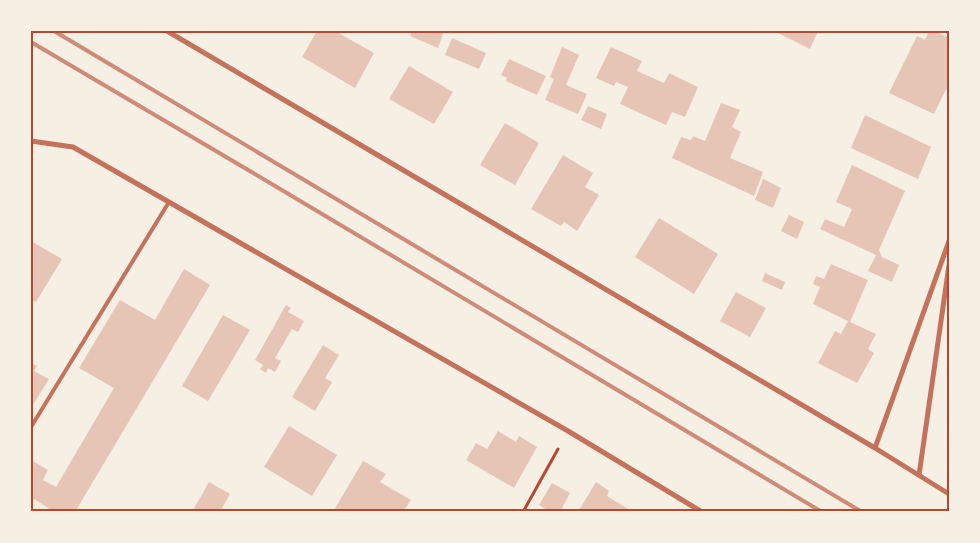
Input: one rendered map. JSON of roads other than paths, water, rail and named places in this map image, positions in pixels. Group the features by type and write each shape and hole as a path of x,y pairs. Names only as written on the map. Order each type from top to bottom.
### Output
{"street":[{"path":"167,31 875,448 949,494"},
{"path":"31,141 73,147 568,431 702,512"},
{"path":"875,448 949,241"},
{"path":"919,476 949,265"}],"lane":[{"path":"31,427 169,202"}],"railway":[{"path":"54,31 862,512"},
{"path":"31,42 822,512"}]}
